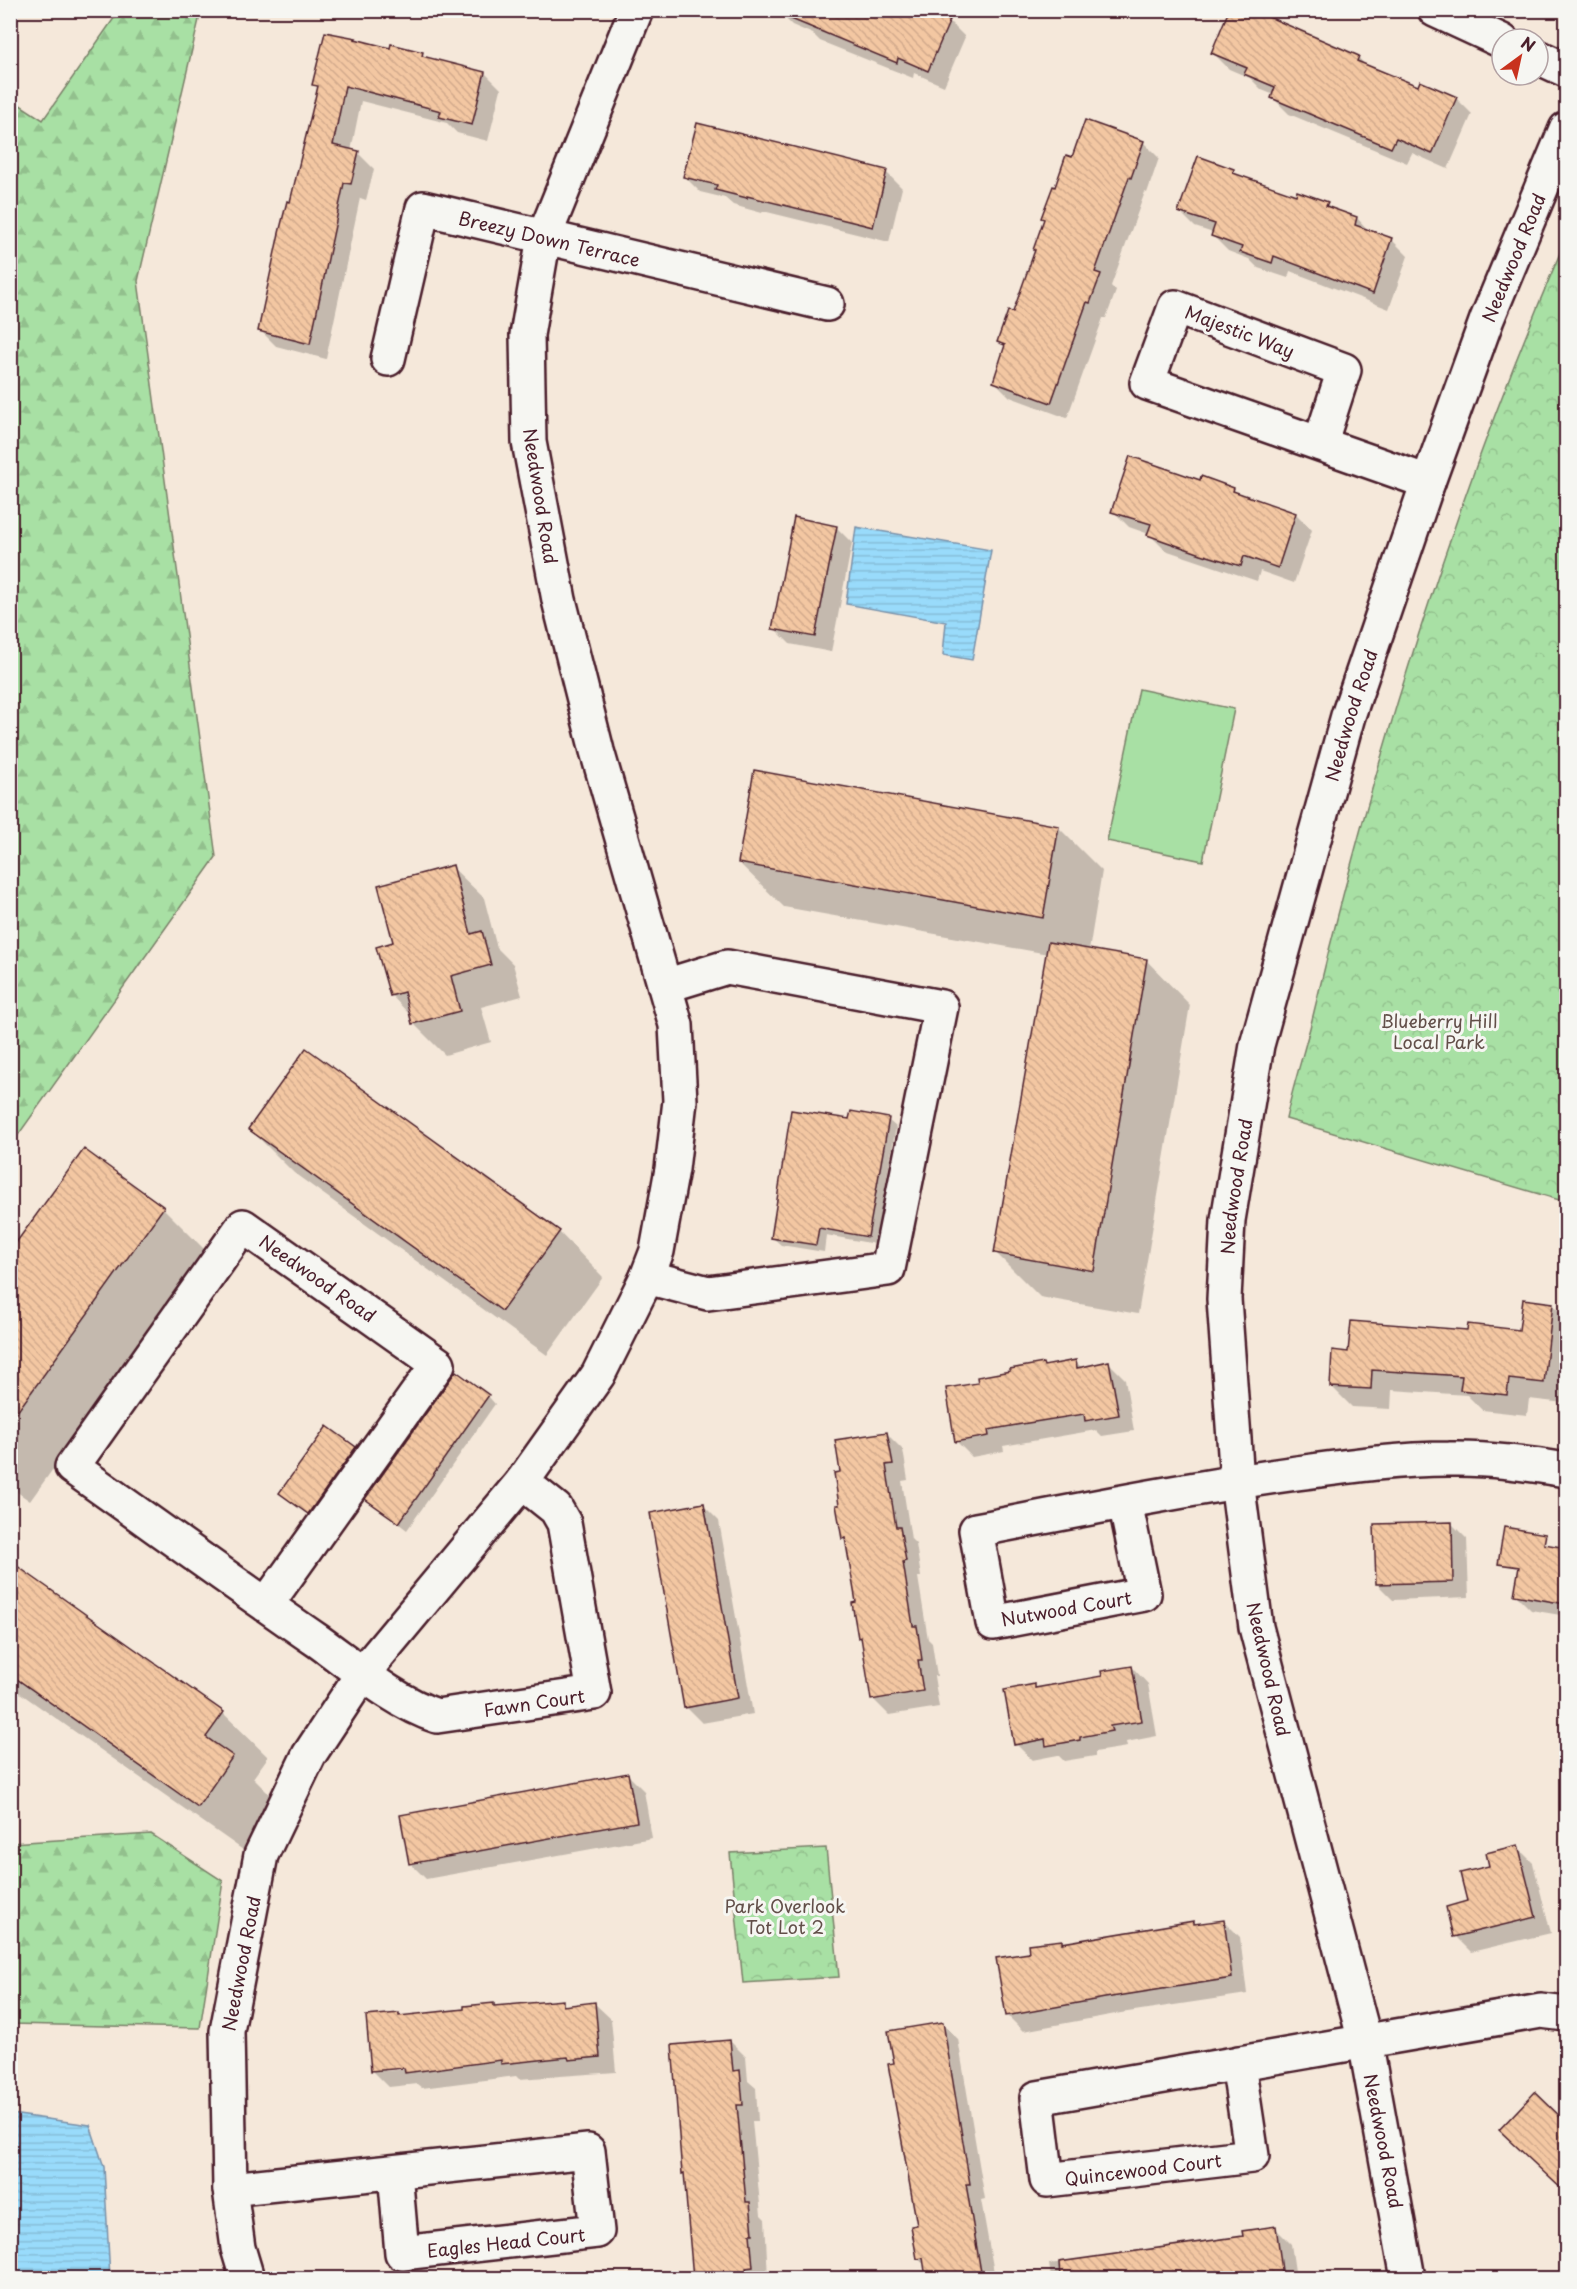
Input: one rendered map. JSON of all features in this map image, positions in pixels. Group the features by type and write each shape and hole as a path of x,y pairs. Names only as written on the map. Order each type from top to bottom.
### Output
{"street":[{"name":"Needwood Road","path":"248,2278 238,2248 230,2189 227,2031 261,1855 309,1755 363,1673 522,1482 598,1375 647,1277 657,1251 672,1169 680,1101 676,1025 597,752 559,600 529,442 527,335 544,237 636,10"},
{"path":"1456,15 1490,33"},
{"path":"1550,62 1566,69"},
{"name":"Needwood Road","path":"1408,2278 1365,2041 1256,1627 1237,1481 1224,1299 1228,1220 1257,1046 1348,716 1428,482 1487,319 1566,129"},
{"name":"Breezy Down Terrace","path":"388,359 423,207 827,304"},
{"name":"Majestic Way","path":"1320,444 1344,370 1175,307 1147,383 1320,444 1428,482"},
{"path":"647,1277 708,1293 888,1269 941,1007 727,967 664,986"},
{"name":"Needwood Road","path":"266,1605 438,1364 243,1226 72,1467 266,1605 363,1673"},
{"name":"Nutwood Court","path":"1125,1502 1144,1594 993,1623 976,1530 1125,1502 1237,1481 1348,1466 1449,1459 1534,1465 1566,1470"},
{"name":"Fawn Court","path":"363,1673 418,1710 436,1716 594,1694 564,1523 556,1509 522,1482"},
{"name":"Quincewood Court","path":"1238,2063 1252,2156 1047,2180 1037,2098 1238,2063 1365,2041 1541,2011 1566,2014"},
{"name":"Eagles Head Court","path":"230,2189 588,2151 597,2232 402,2253 395,2172"}],"green space":[{"path":"119,11 201,11 138,281 216,857 11,1145 11,99 43,120"},
{"name":"Blueberry Hill Local Park","path":"1566,239 1566,1202 1286,1119 1363,821 1422,624 1490,429"},
{"path":"1139,689 1234,709 1203,861 1107,841"},
{"path":"151,1834 223,1881 200,2028 11,2024 11,1843"},
{"name":"Park Overlook Tot Lot 2","path":"826,1848 839,1977 743,1983 730,1853"}],"water":[{"path":"856,527 991,550 972,660 943,655 946,622 846,604"},
{"path":"11,2114 90,2125 104,2167 110,2278 11,2278"}],"building":[{"path":"928,10 950,20 928,71 898,58 897,63 772,11"},
{"path":"1229,10 1271,10 1269,17 1359,56 1357,61 1418,86 1420,81 1457,97 1432,154 1396,138 1391,148 1271,98 1275,87 1244,74 1247,68 1211,53"},
{"path":"325,32 390,48 391,44 423,52 422,56 485,72 472,125 439,117 441,111 345,86 333,145 359,151 351,184 344,183 310,344 258,331 279,233 287,201 290,202 318,86 312,85"},
{"path":"1085,120 1144,141 1095,272 1101,274 1090,303 1087,302 1051,403 993,382 1005,345 997,342 1008,311 1013,312 1035,250 1033,250 1044,219 1041,218 1053,186 1055,187 1066,155 1072,157"},
{"path":"697,123 887,170 873,227 715,190 717,185 683,177"},
{"path":"1198,156 1234,169 1233,173 1296,195 1297,191 1328,202 1326,206 1357,217 1355,225 1392,238 1373,294 1274,256 1272,263 1240,252 1242,247 1211,236 1215,224 1178,212"},
{"path":"1130,456 1200,480 1201,476 1234,488 1233,491 1296,513 1278,568 1244,556 1241,566 1201,554 1147,535 1151,524 1111,512"},
{"path":"794,517 837,526 815,637 772,629"},
{"path":"754,770 1059,826 1043,918 738,863"},
{"path":"453,865 471,934 482,931 491,965 451,976 460,1011 412,1024 404,992 390,996 376,947 393,942 378,885"},
{"path":"1048,942 1147,959 1094,1271 994,1253"},
{"path":"306,1048 560,1231 502,1311 248,1129"},
{"path":"791,1110 849,1119 851,1111 889,1118 868,1237 819,1228 816,1245 771,1238"},
{"path":"84,1149 164,1207 10,1422 10,1251"},
{"path":"1523,1299 1553,1303 1544,1383 1509,1379 1507,1395 1460,1390 1462,1376 1372,1370 1371,1389 1330,1387 1332,1350 1348,1352 1351,1321 1467,1330 1468,1324 1519,1330"},
{"path":"1076,1360 1077,1368 1109,1361 1119,1415 1085,1421 1084,1414 1028,1423 988,1430 989,1436 955,1442 946,1388 978,1383 977,1377 1010,1371 1010,1369"},
{"path":"456,1371 489,1395 399,1523 365,1499"},
{"path":"327,1426 356,1447 308,1514 279,1493"},
{"path":"887,1432 893,1464 886,1465 896,1527 900,1527 906,1561 903,1562 913,1626 917,1626 922,1660 918,1660 923,1691 871,1700 861,1637 858,1638 852,1603 856,1602 845,1538 842,1539 836,1505 839,1505 834,1473 840,1472 835,1440"},
{"path":"704,1503 738,1698 684,1708 650,1513"},
{"path":"1452,1522 1453,1582 1376,1584 1374,1524"},
{"path":"1504,1527 1546,1534 1544,1544 1566,1548 1566,1604 1514,1595 1519,1567 1498,1564"},
{"path":"10,1561 224,1712 206,1737 233,1756 198,1807 10,1674"},
{"path":"1132,1666 1142,1721 1110,1726 1112,1731 1080,1737 1080,1740 1046,1746 1045,1739 1014,1745 1004,1690 1035,1684 1035,1688 1102,1676 1101,1671"},
{"path":"628,1773 637,1822 409,1864 400,1815"},
{"path":"1518,1845 1536,1917 1453,1937 1446,1907 1467,1901 1460,1873 1489,1866 1486,1853"},
{"path":"1224,1920 1232,1978 1006,2016 996,1958 1029,1953 1028,1944 1062,1940 1062,1943 1194,1921 1194,1924"},
{"path":"563,2000 563,2006 595,2002 600,2057 569,2060 568,2057 501,2064 501,2060 405,2073 404,2068 371,2071 366,2016 399,2013 399,2016 464,2009 464,2006 494,2003 494,2006"},
{"path":"943,2022 970,2184 966,2184 982,2278 926,2278 923,2258 917,2259 911,2226 917,2225 888,2064 894,2063 888,2031"},
{"path":"730,2040 733,2071 740,2070 743,2105 737,2105 746,2202 750,2202 753,2267 746,2268 747,2278 693,2278 672,2045"},
{"path":"1535,2092 1566,2122 1566,2193 1499,2130"},
{"path":"1276,2226 1283,2278 1060,2278 1059,2262 1243,2236 1242,2231"}]}
